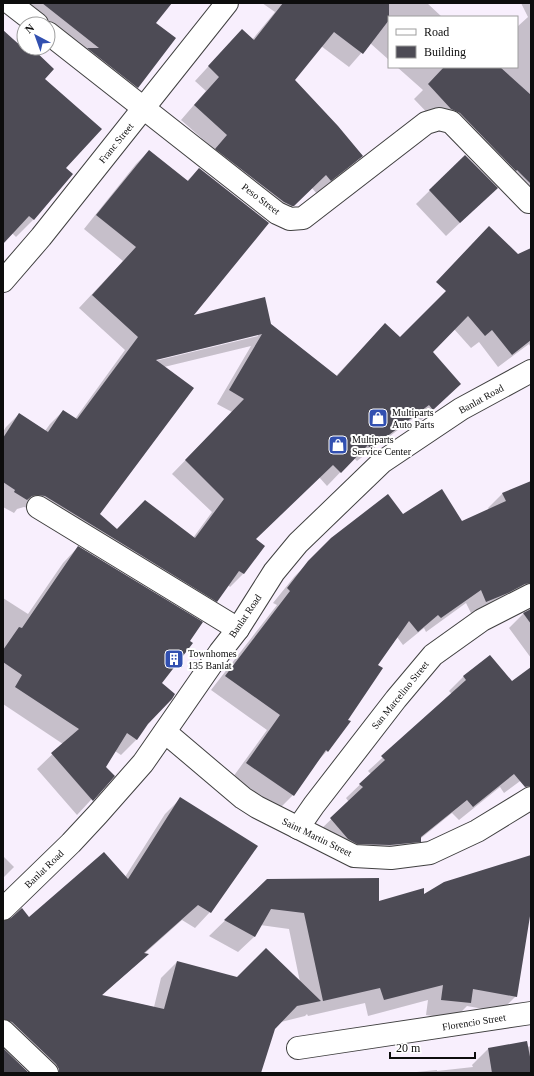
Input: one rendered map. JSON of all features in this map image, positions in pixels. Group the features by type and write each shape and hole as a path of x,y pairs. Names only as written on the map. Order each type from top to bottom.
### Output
{"street":[{"path":"10,3 27,16"},
{"name":"Franc Street","path":"3,281 41,237 227,3"},
{"name":"Peso Street","path":"56,39 277,213 290,219 303,218 426,123 439,119 451,122 530,202"},
{"name":"Banlat Road","path":"3,909 71,843 143,763 220,652 238,629 274,572 298,543 382,462 461,409 531,371"},
{"path":"38,507 238,629"},
{"name":"San Marcelino Street","path":"298,828 314,804 396,699 433,655 482,620 531,595"},
{"name":"Saint Martin Street","path":"165,732 243,798 257,807 354,856 391,858 430,853 477,831 531,798"},
{"name":"Florencio Street","path":"298,1048 531,1013"},
{"path":"3,1031 47,1073"}],"building":[{"path":"42,3 172,3 156,23 176,38 138,88 87,48 99,48"},
{"path":"283,3 389,3 388,21 363,54 334,32 295,80 338,126 363,156 331,181 326,175 294,206 284,202 215,149 227,135 194,105 219,77 208,66 242,29 254,40"},
{"path":"3,30 16,42 16,56 40,56 54,69 45,79 102,129 66,168 73,174 34,220 29,216 3,244"},
{"path":"443,68 501,68 531,95 531,184 517,170 516,171 460,113 451,109 428,84"},
{"path":"149,150 188,181 199,168 269,223 194,315 265,297 271,324 337,376 385,323 400,337 446,291 436,282 489,226 518,254 531,248 531,340 512,355 492,330 485,336 468,316 433,352 461,384 433,410 429,405 370,449 368,445 341,473 333,465 256,539 265,546 244,574 239,571 217,602 45,496 32,496 27,500 14,492 15,490 3,482 3,438 19,413 48,432 63,410 77,419 138,337 92,295 136,247 96,215","holes":["262,334 229,390 244,399 185,460 224,499 195,538 145,500 117,529 100,514 194,388 156,360"]},
{"path":"465,155 498,188 460,223 429,190"},
{"path":"531,481 531,583 525,584 486,602 481,590 441,618 438,615 418,632 409,621 378,665 383,668 348,720 351,721 328,752 326,750 294,796 246,763 280,715 225,676 290,591 287,588 308,561 331,538 388,494 403,514 442,489 462,521 506,501 502,493"},
{"path":"78,546 203,622 190,641 193,643 162,683 175,694 172,699 148,724 137,740 127,733 106,767 115,776 93,801 51,753 79,729 15,687 22,675 3,662 3,650 19,627 22,628"},
{"path":"531,609 531,624 523,613"},
{"path":"490,655 512,681 531,667 531,786 525,787 514,774 473,807 467,800 421,837 421,842 390,845 357,844 348,839 330,818 363,787 359,784 385,760 381,756 466,680 463,676"},
{"path":"180,797 258,846 211,913 198,905 144,953 149,954 102,995 164,1009 177,961 237,977 266,948 321,1001 297,1006 275,1029 261,1073 59,1073 59,1069 56,1064 12,1022 3,1019 3,921 11,918 22,908 29,917 104,852 128,879"},
{"path":"531,855 531,910 517,997 473,989 471,1003 441,1000 443,985 384,1000 380,988 323,1001 304,913 271,909 255,937 224,920 267,879 379,878 379,901 424,888 424,894 444,882"},
{"path":"527,1041 531,1062 531,1073 492,1073 488,1048"},
{"path":"3,1048 29,1073 3,1073"}],"place":[{"name":"Multiparts Auto Parts","path":"378,418"},
{"name":"Multiparts Service Center","path":"338,445"},
{"name":"Townhomes 135 Banlat","path":"174,659"}]}
